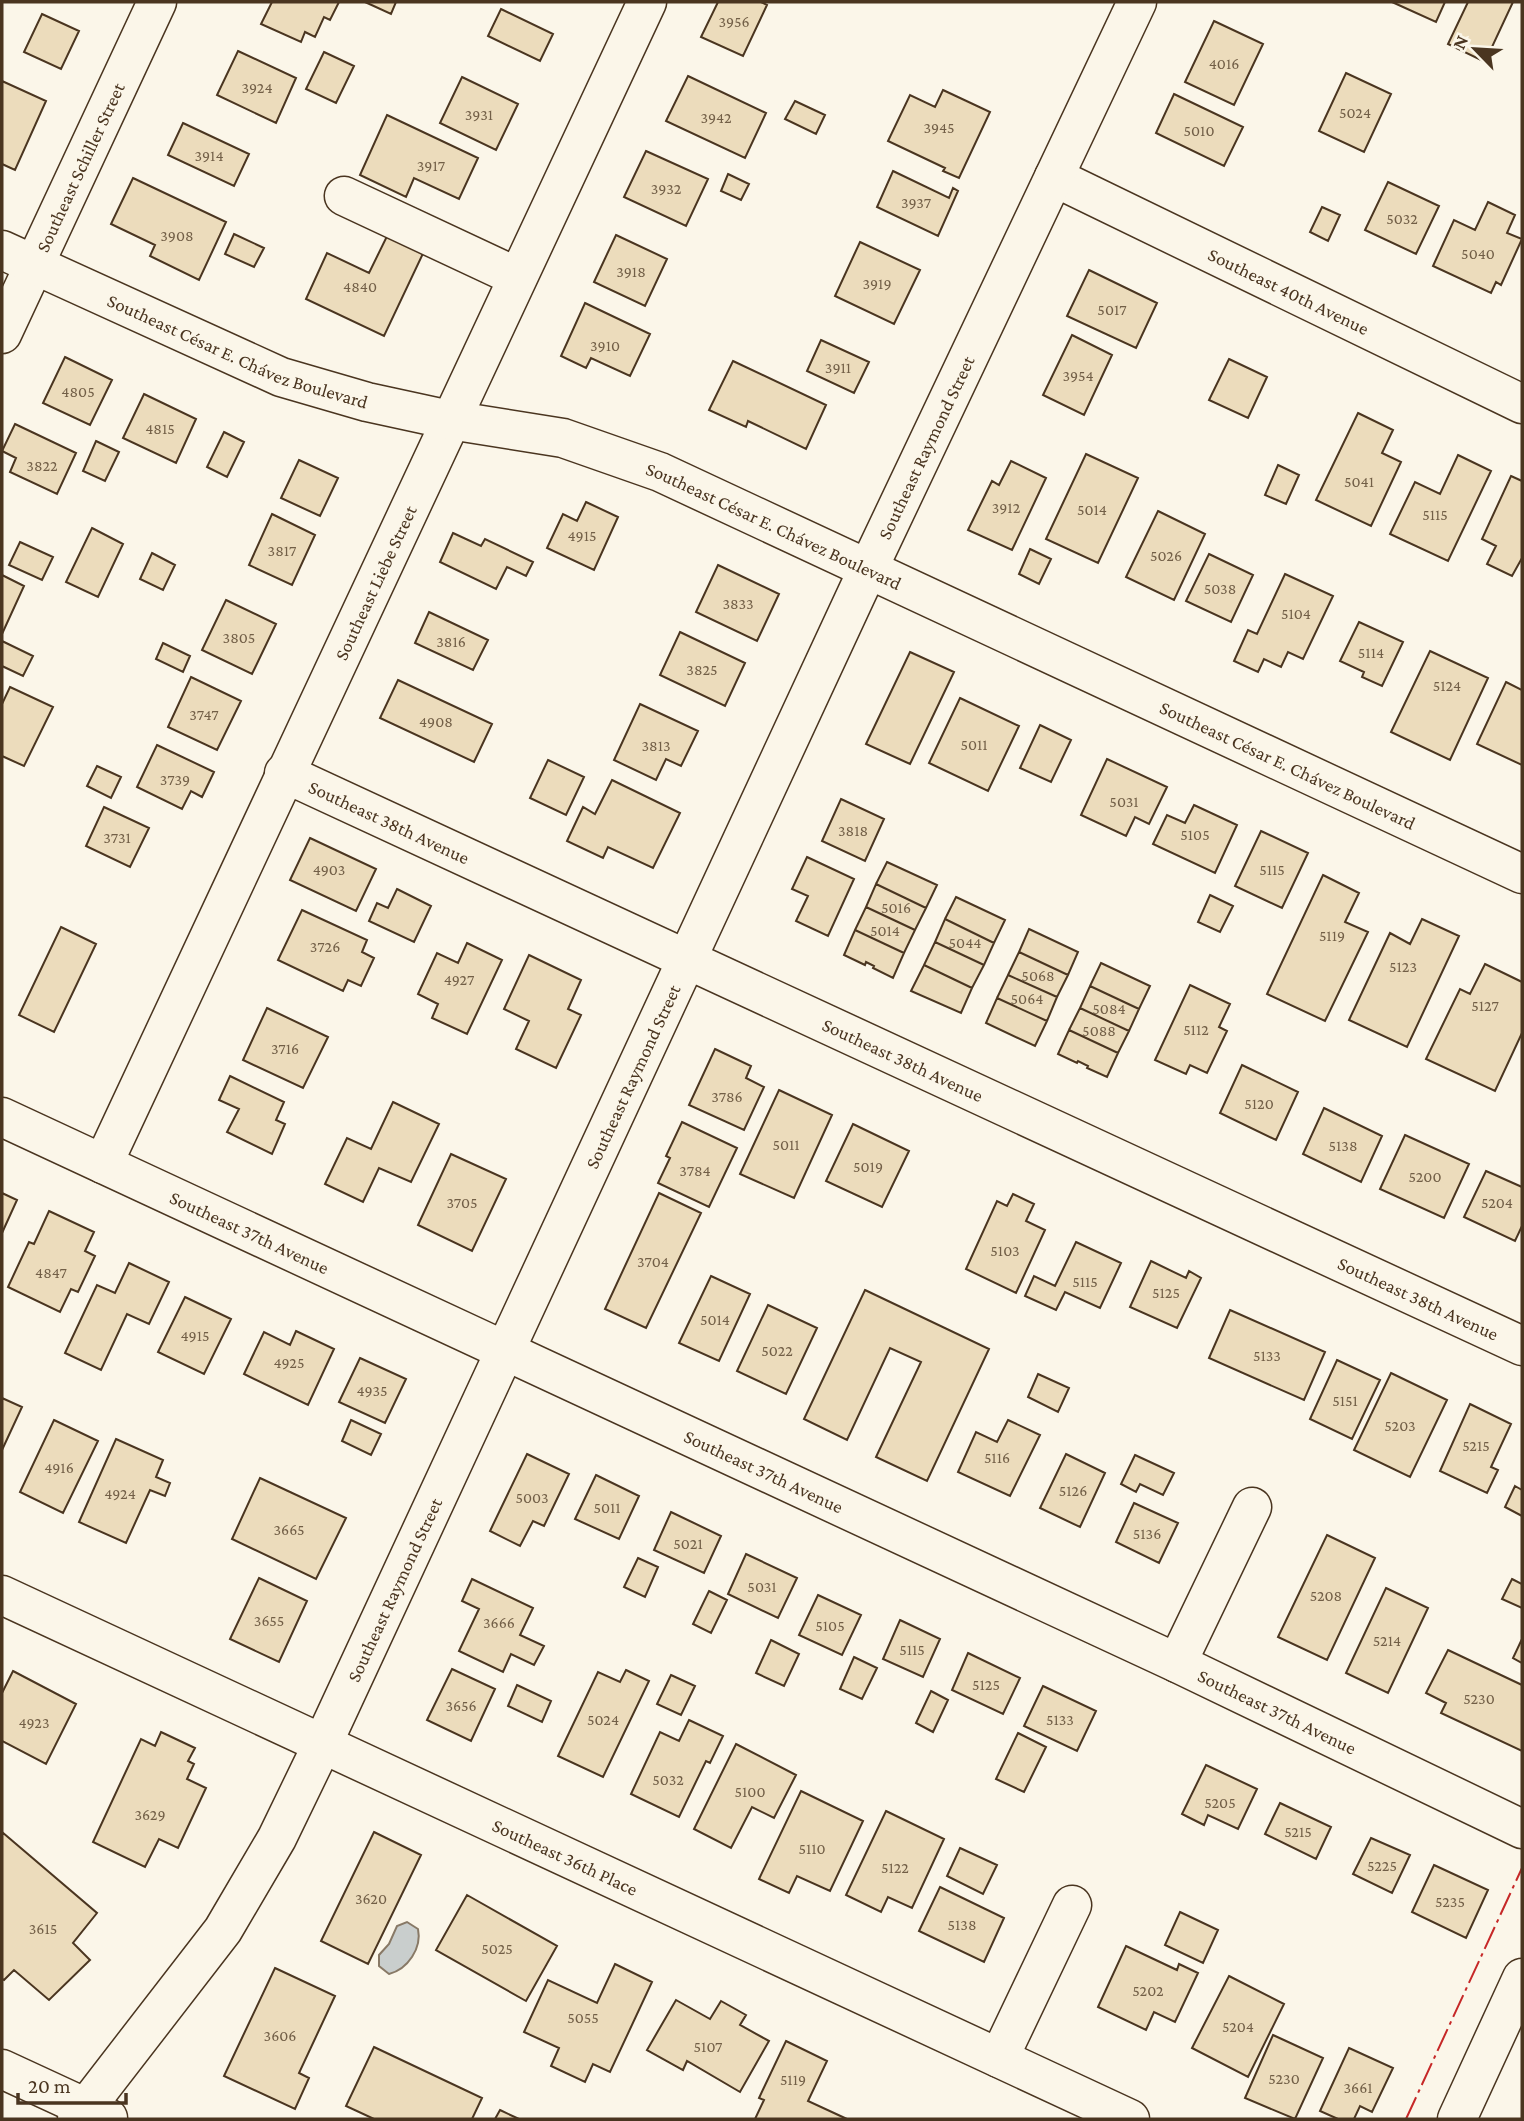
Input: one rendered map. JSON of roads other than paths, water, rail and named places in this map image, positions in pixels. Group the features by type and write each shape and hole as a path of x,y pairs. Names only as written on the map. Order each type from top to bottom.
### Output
{"street":[{"name":"Southeast Schiller Street","path":"2,334 18,257 156,2"},
{"name":"Southeast Liebe Street","path":"103,1164 647,2"},
{"name":"Southeast Raymond Street","path":"91,2115 223,1930 277,1838 869,568 1138,2"},
{"name":"Southeast 40th Avenue","path":"1054,177 1522,404"},
{"path":"344,196 517,277"},
{"name":"Southeast César E. Chávez Boulevard","path":"18,257 281,377 355,400 450,420 563,438 604,450 660,472 1522,874"},
{"name":"Southeast 38th Avenue","path":"284,774 1522,1346"},
{"name":"Southeast 37th Avenue","path":"2,1117 1177,1663 1522,1829"},
{"path":"1177,1663 1252,1507"},
{"name":"Southeast 36th Place","path":"2,1595 1130,2119"},
{"path":"999,2058 1072,1905"},
{"path":"1457,2119 1522,1978"},
{"path":"2,2069 91,2115"}]}
